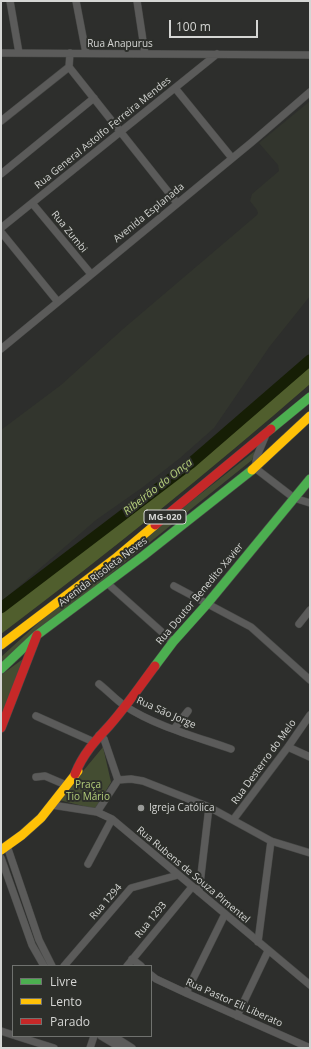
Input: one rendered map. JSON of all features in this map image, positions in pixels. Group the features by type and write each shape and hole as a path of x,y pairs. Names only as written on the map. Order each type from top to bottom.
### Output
{"main road":[{"name":"Avenida Risoleta Neves","path":"1,645 116,557 310,397"},
{"name":"Avenida Risoleta Neves","path":"1,669 37,635 107,583 254,468 310,416"},
{"name":"Rua Doutor Benedito Xavier","path":"3,849 34,825 52,805 75,774 80,760 99,739 173,642 207,604 310,479"},
{"path":"2,723 37,635"}],"street":[{"path":"10,1 19,53"},
{"path":"76,1 86,53"},
{"path":"137,1 145,54"},
{"name":"Rua Anapurus","path":"1,53 310,55"},
{"path":"70,53 69,67 177,203"},
{"name":"Rua General Astolfo Ferreira Mendes","path":"1,228 121,133 217,54"},
{"path":"1,121 69,67"},
{"path":"174,88 232,158"},
{"name":"Avenida Esplanada","path":"1,349 310,92"},
{"path":"1,174 94,98"},
{"name":"Rua Zumbi","path":"32,203 90,274"},
{"path":"1,232 58,302"},
{"path":"268,432 257,456 254,468 294,498 310,503"},
{"path":"107,583 173,642"},
{"path":"174,586 251,627 310,680"},
{"path":"299,624 310,610"},
{"name":"Rua São Jorge","path":"99,684 124,705 174,729 231,750"},
{"path":"174,729 188,711"},
{"name":"Rua Desterro do Melo","path":"234,820 310,715"},
{"path":"36,716 99,739 118,780"},
{"path":"288,747 310,757"},
{"path":"36,777 45,776 66,785"},
{"path":"118,780 131,779 142,781 209,807 271,841 310,853"},
{"path":"97,812 118,780"},
{"name":"Rua Rubens de Souza Pimentel","path":"52,805 97,812 112,819 310,985"},
{"path":"199,892 209,807"},
{"path":"88,864 112,819"},
{"path":"258,942 271,841"},
{"path":"3,849 32,945 43,965"},
{"path":"3,849 39,940 52,965"},
{"name":"Rua 1294","path":"65,965 131,888 178,875"},
{"name":"Rua 1293","path":"128,965 192,887"},
{"path":"186,993 225,914"},
{"path":"237,1016 268,951"},
{"path":"132,959 140,965"},
{"name":"Rua Pastor Eli Liberato","path":"152,976 186,993 310,1048"},
{"path":"1,1031 12,1035"},
{"path":"19,1037 54,1048"},
{"path":"90,1048 94,1037"},
{"path":"103,1037 115,1043 132,1048"}],"shaded area":[{"path":"310,101 310,296 270,346 214,428 180,458 143,487 96,520 1,602 1,430 61,385 123,329 257,215 257,210 250,201 252,194 279,171 278,165 259,143"}],"green space":[{"path":"310,363 310,384 158,512 1,634 1,611 144,501 226,435"},
{"path":"255,451 252,460 1,662 1,657 47,615"},
{"path":"23,659 4,709 1,713 1,675"},
{"name":"Praça Tio Mário","path":"103,747 111,782 95,809 59,800"}],"waterway":[{"name":"Ribeirão do Onça","path":"1,608 190,464 310,360"}],"traffic: fast":[{"path":"271,429 310,397"},
{"path":"1,669 37,635 143,556 252,470"},
{"path":"155,666 173,642 207,604 310,479"}],"traffic: slow":[{"path":"252,470 310,416"},
{"path":"1,645 117,557 155,525"},
{"path":"1,850 22,835 41,818 78,771"}],"traffic: jam":[{"path":"155,525 271,429"},
{"path":"1,728 37,635"},
{"path":"75,774 90,748 121,711 155,666"}],"place":[{"name":"Igreja Católica","path":"141,808"}]}
